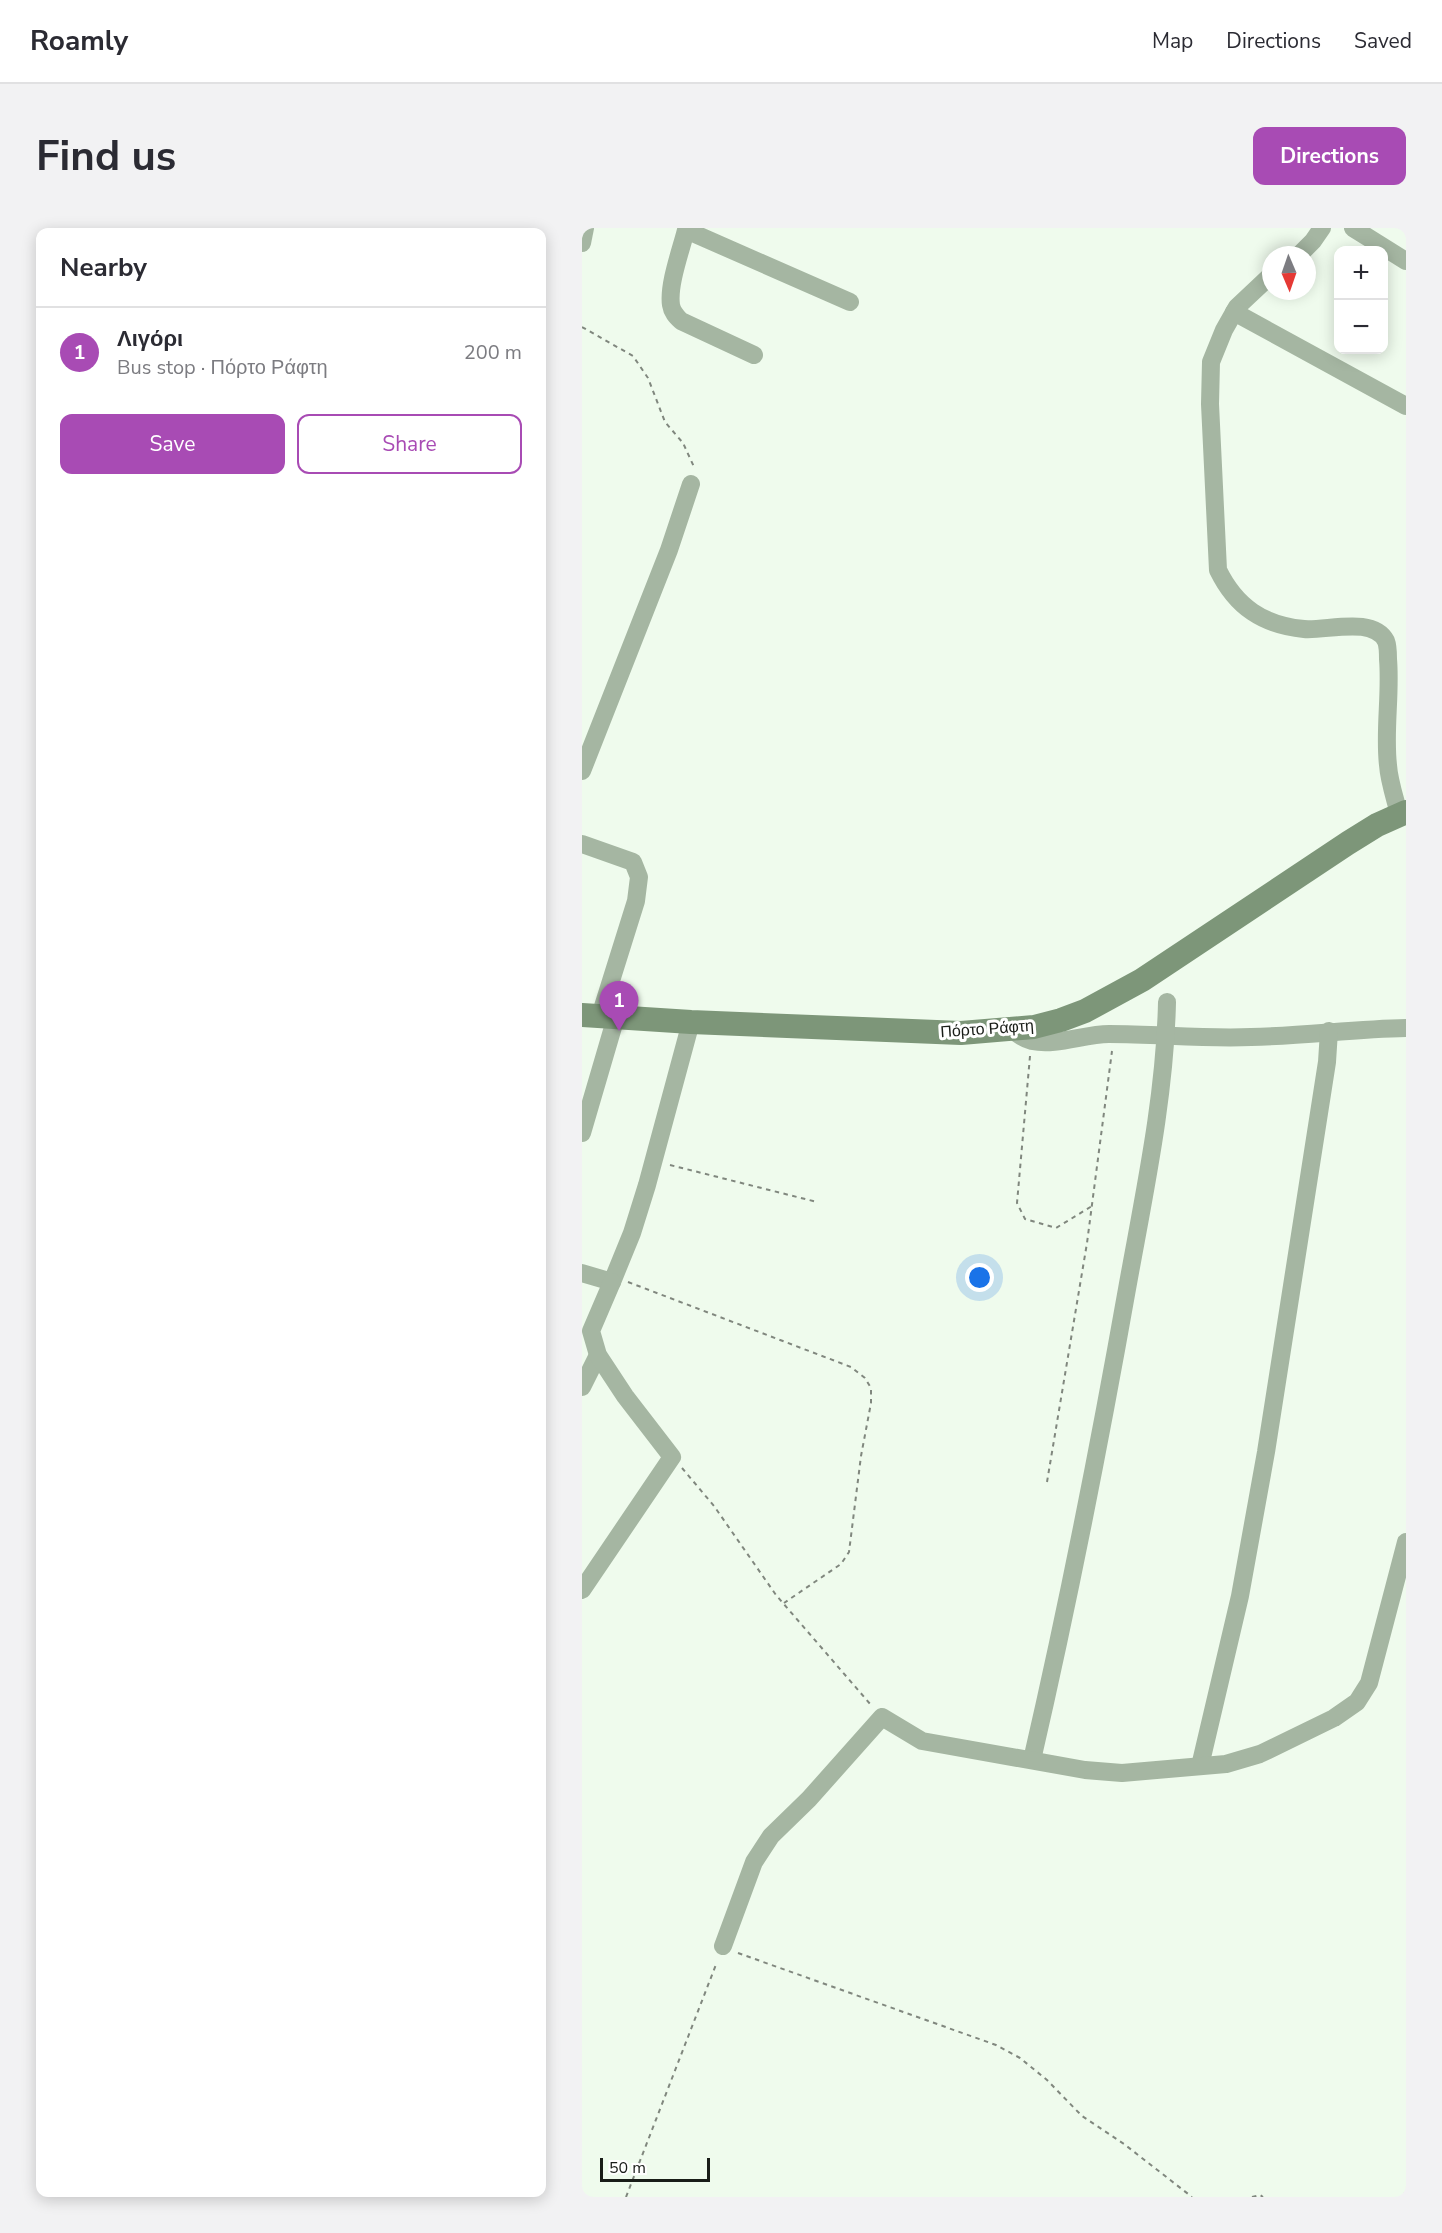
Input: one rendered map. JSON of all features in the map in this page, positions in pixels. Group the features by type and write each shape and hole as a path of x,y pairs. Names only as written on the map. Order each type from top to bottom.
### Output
{"main road":[{"name":"Πόρτο Ράφτη","path":"600,1016 691,1022 1022,1035 1034,1027 1061,1020 1094,1006 1142,980 1348,843 1403,813"}],"street":[{"path":"582,243 585,228"},
{"path":"1308,246 1322,228"},
{"path":"1353,228 1406,261"},
{"path":"754,355 681,321 674,314 671,304 674,273 685,229 850,302"},
{"path":"1262,284 1234,312 1211,362 1210,404 1218,570 1227,588 1242,606 1269,621 1305,629 1366,627 1379,632 1387,643 1389,672 1388,765 1403,813"},
{"path":"1234,312 1406,406"},
{"path":"582,771 669,550 691,484"},
{"path":"582,844 633,862 639,877 636,901 600,1016 582,1133"},
{"path":"1032,1760 1084,1519 1119,1334 1153,1142 1166,1037 1167,1002"},
{"path":"1094,1006 1107,1034"},
{"path":"582,1387 590,1345 632,1233 691,1022"},
{"path":"1022,1035 1044,1042 1107,1034 1252,1037 1406,1028"},
{"path":"1200,1766 1240,1596 1266,1452 1327,1062 1329,1031"},
{"path":"582,1273 613,1279"},
{"path":"582,1590 672,1457 625,1396 590,1345"},
{"path":"723,1946 754,1862 771,1836 809,1799 882,1717 922,1741 1085,1770 1122,1773 1226,1764 1260,1754 1334,1718 1357,1702 1369,1683 1406,1542"}],"path":[{"path":"582,327 633,357 648,378 666,422 683,443 695,468 691,484"},
{"path":"1047,1482 1092,1206 1112,1054 1112,1044 1107,1034"},
{"path":"1022,1035 1017,1203 1025,1219 1056,1228 1092,1206"},
{"path":"655,1155 667,1164 817,1203"},
{"path":"613,1279 851,1367 865,1378 871,1388 872,1403 861,1456 849,1552 840,1564 784,1603"},
{"path":"672,1457 714,1506 784,1603 882,1717"},
{"path":"626,2197 723,1946 745,1956 996,2044 1020,2058 1047,2080 1082,2116 1124,2144 1192,2197"},
{"path":"1402,2197 1406,2191"},
{"path":"1252,2197 1260,2195 1263,2197"}],"place":[{"name":"Λιγόρι","path":"619,1031"}]}
